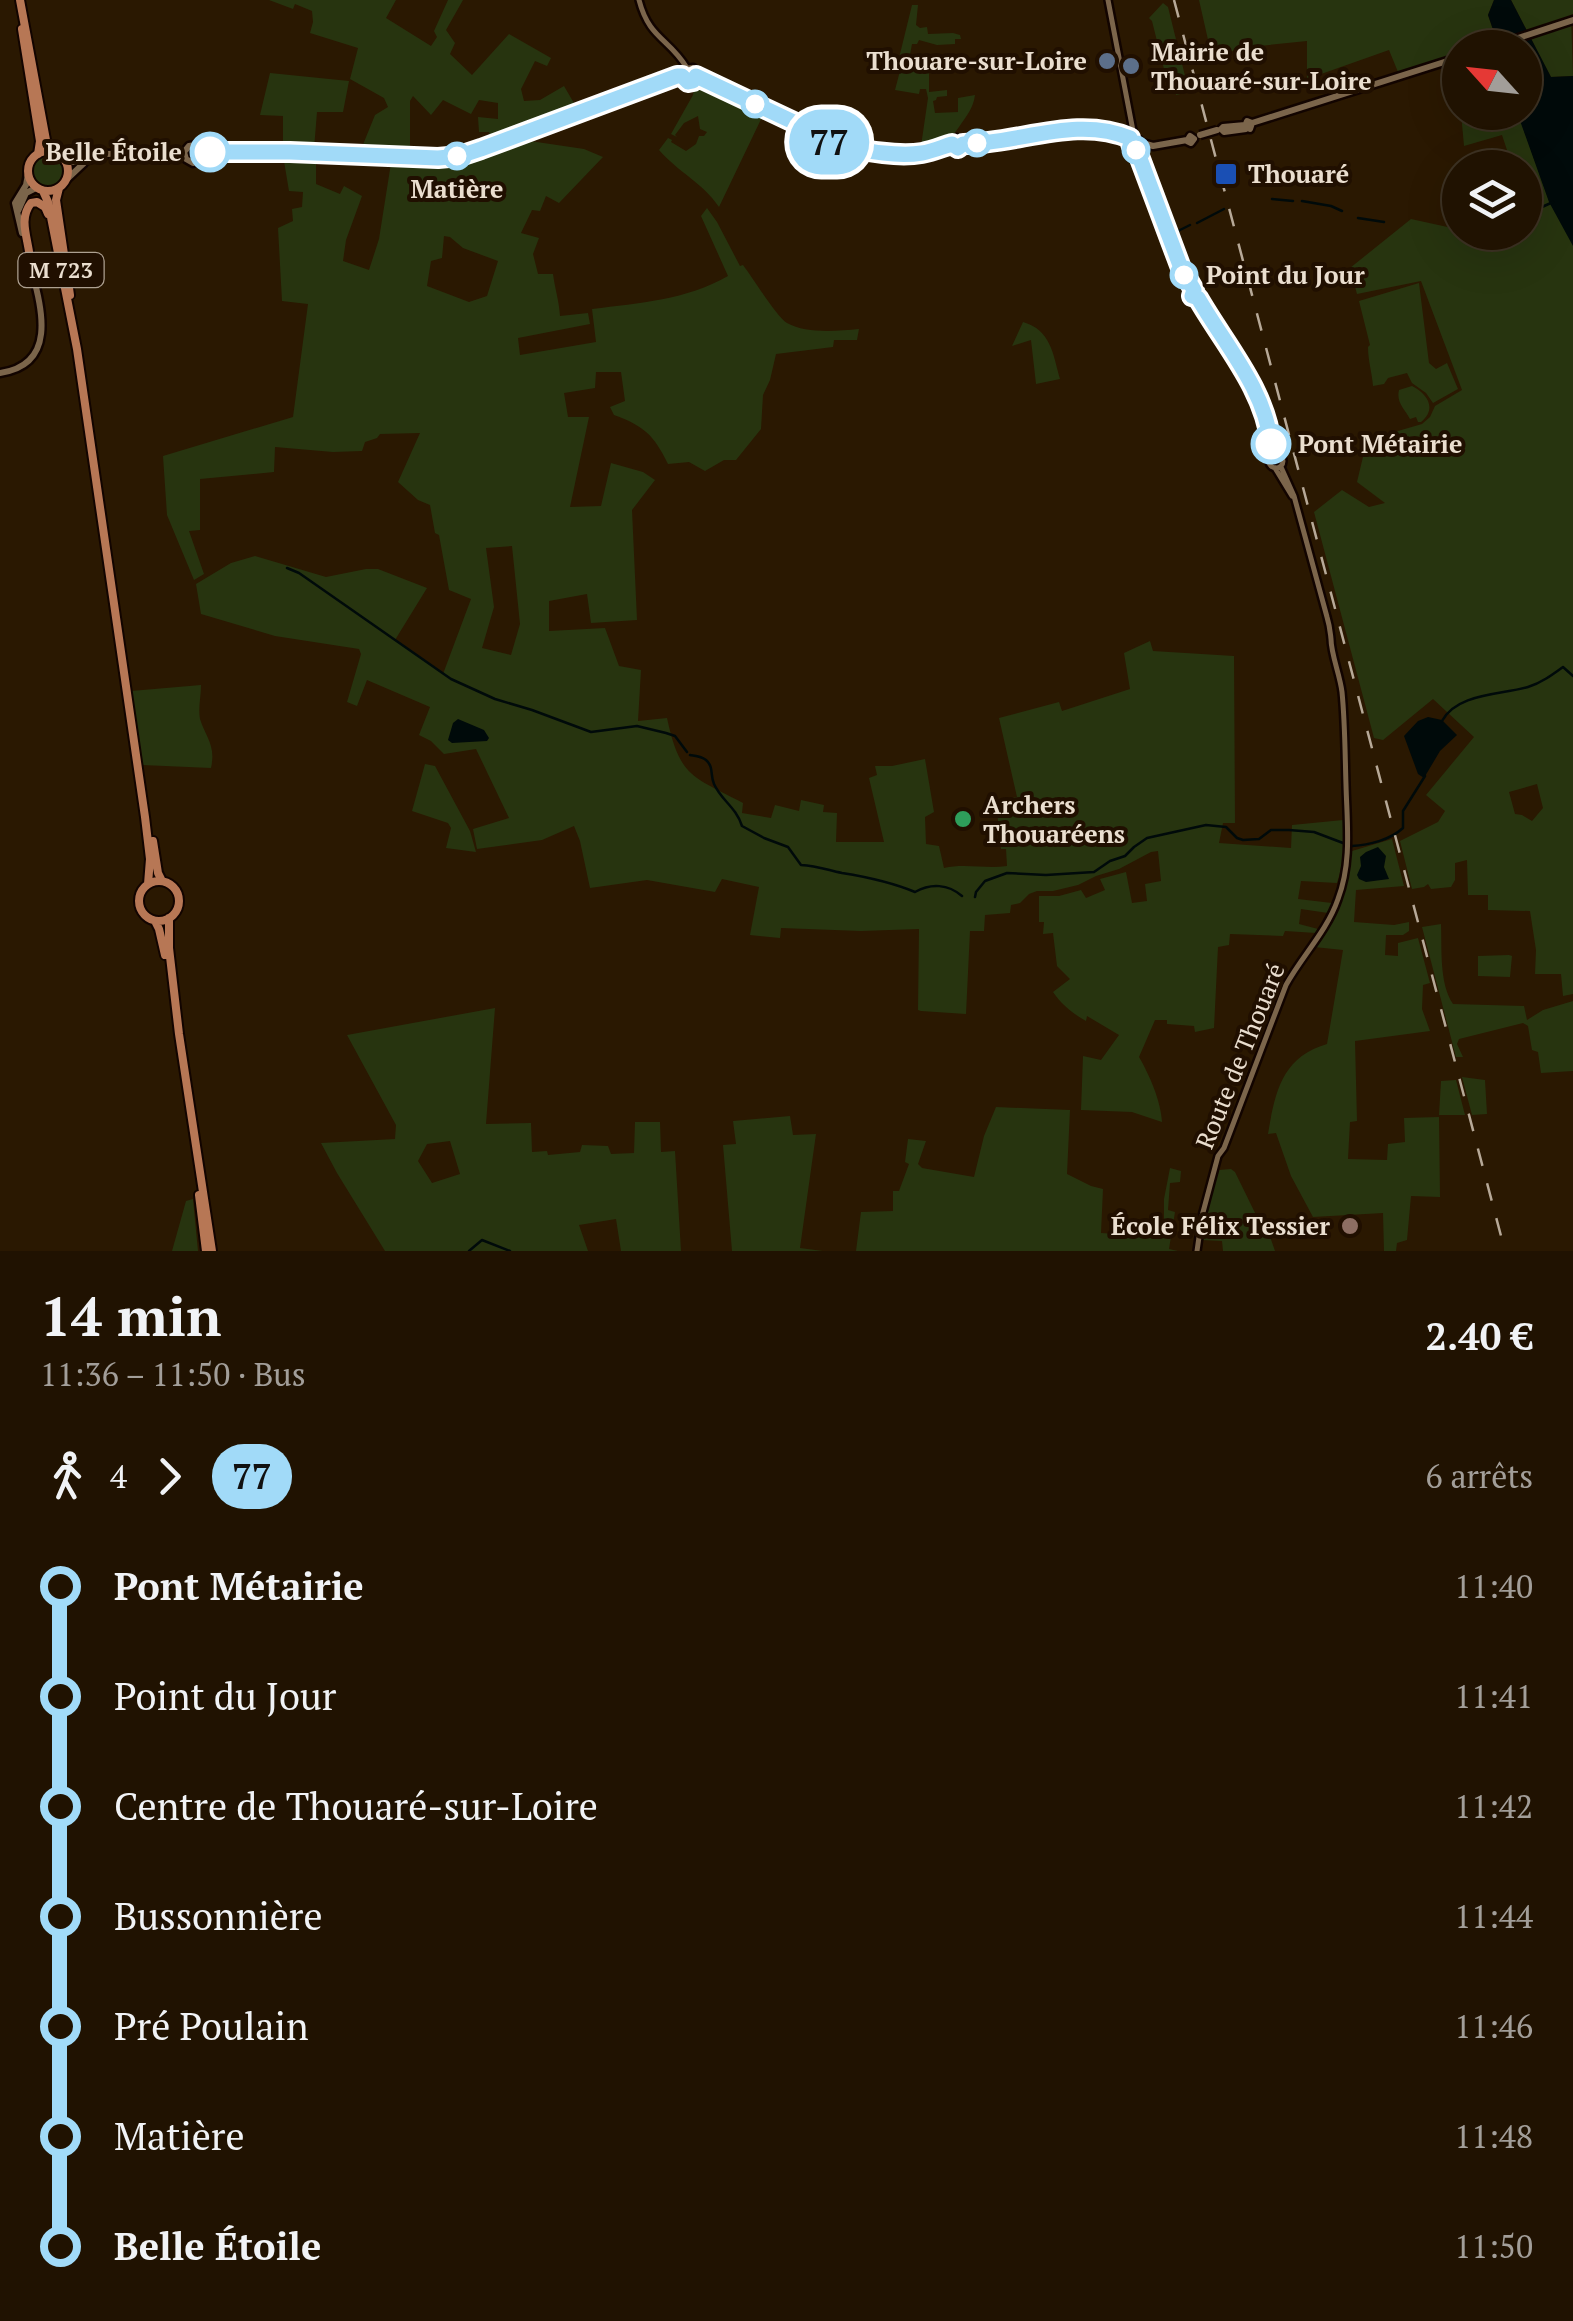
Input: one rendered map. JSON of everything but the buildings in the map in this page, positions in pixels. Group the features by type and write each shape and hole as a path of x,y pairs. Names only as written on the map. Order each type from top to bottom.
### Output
{"main road":[{"path":"19,0 40,140 38,154"},
{"path":"19,0 46,140 65,162 66,180"},
{"path":"1542,30 1573,20"},
{"path":"682,76 682,71 692,68 696,76 846,148 916,154 952,144 957,138 963,144 983,143 1060,130 1114,133 1154,146 1223,127 1248,125 1442,63"},
{"path":"682,76 688,82 696,76"},
{"path":"202,152 451,157 682,76"},
{"path":"192,145 202,152 200,160 193,163 184,152 192,145"},
{"path":"18,212 26,193 59,188 72,172 106,154 184,152"},
{"path":"0,374 26,363 39,344 43,318 16,204 26,185 30,162 38,154 57,154"},
{"path":"65,162 90,160"},
{"path":"28,174 40,189"},
{"name":"M 723","path":"59,188 56,200 150,859 148,884"},
{"name":"M 723","path":"40,189 48,202 77,349"},
{"path":"30,262 24,215 34,202 47,209 58,254"},
{"name":"M 723","path":"134,744 162,882"},
{"path":"169,918 155,921 145,916 139,904 141,892 148,884 162,882 172,886 178,897 178,907 169,918 168,948 209,1251"},
{"path":"155,921 179,1034"}],"street":[{"path":"639,0 650,28 687,68"},
{"path":"1108,0 1134,140 1181,268 1194,290 1192,296 1200,300 1270,413 1275,455 1270,464 1278,468 1284,460 1275,455"},
{"name":"Route de Thouaré","path":"1197,1251 1218,1156 1286,985 1337,903 1348,853 1342,692 1297,508 1278,468"}],"green space":[{"path":"269,0 396,0 386,18 431,46 448,0 463,0 446,30 455,43 450,54 472,75 509,34 551,58 547,66 535,61 521,89 524,101 540,100 564,86 578,110 526,128 530,141 584,149 603,157 559,203 546,196 540,211 532,210 521,233 539,238 533,254 538,274 553,274 560,316 588,313 590,324 518,338 520,355 596,342 592,309 679,295 728,276 701,216 707,208 740,266 787,323 812,330 859,329 857,340 834,340 833,347 776,354 763,395 761,429 736,460 724,460 705,471 689,462 668,464 647,433 614,415 610,407 625,401 621,372 596,372 595,388 564,393 568,417 589,417 570,507 601,506 611,463 643,472 655,480 632,510 637,620 591,623 587,594 549,601 549,631 605,628 619,666 641,670 638,721 667,718 683,764 700,780 743,803 742,813 771,818 775,805 799,811 801,800 824,805 823,812 837,813 836,842 884,842 869,778 877,775 875,766 925,759 934,812 925,817 926,844 939,846 944,868 1007,866 1006,849 1001,849 996,802 1017,797 999,718 1059,702 1062,711 1130,689 1124,653 1150,641 1153,651 1234,656 1235,823 1223,823 1219,843 1291,848 1292,825 1343,820 1342,860 1337,883 1301,881 1298,899 1332,903 1328,913 1301,909 1299,924 1318,929 1316,933 1230,934 1229,945 1218,947 1214,1028 1195,1032 1194,1026 1155,1020 1139,1057 1154,1088 1162,1122 1132,1112 1081,1110 1083,1056 1101,1060 1119,1035 1087,1016 1086,1021 1076,1015 1053,992 1070,979 1057,966 1053,933 1043,934 1044,922 1039,922 1039,896 1081,890 1086,898 1105,890 1100,879 1126,872 1132,903 1147,901 1145,884 1161,881 1158,851 1078,885 1029,894 1011,905 1010,913 985,915 984,931 970,931 966,1014 921,1011 919,929 781,928 780,938 750,935 759,887 722,879 715,892 647,880 590,888 574,826 542,840 477,849 473,829 509,818 476,749 444,754 419,735 430,707 367,680 357,706 347,702 361,654 359,649 275,636 201,614 196,584 231,563 255,556 326,577 378,569 427,588 395,640 443,674 471,599 449,590 430,505 398,482 420,433 380,434 365,442 362,451 275,447 274,472 200,479 200,530 189,531 204,574 194,580 167,515 163,456 293,417 308,304 282,301 278,228 293,221 292,209 302,207 303,192 289,191 283,155 316,157 316,184 340,194 344,186 362,196 346,240 343,261 369,270 379,239 391,163 475,160 492,148 489,132 479,132 478,117 498,119 498,103 479,100 471,114 443,100 431,115 413,96 410,154 360,152 375,115 388,107 384,98 350,79 358,48 310,33 312,11 295,4 293,9","holes":["444,236 498,261 487,296 469,302 427,286 431,261 442,258","512,546 520,624 511,655 482,648 494,607 486,548"]},
{"path":"1199,0 1494,0 1488,15 1493,30 1442,30 1442,59 1398,72 1389,50 1307,79 1307,41 1211,53"},
{"path":"1511,0 1573,0 1573,76 1551,77 1542,60 1542,30 1527,30"},
{"path":"1163,3 1168,7 1189,92 1176,95 1172,76 1166,77 1149,18"},
{"path":"912,5 918,5 916,25 927,27 928,34 953,33 961,39 955,39 955,44 937,45 919,40 912,44 909,60 899,58"},
{"path":"901,67 923,71 929,68 929,92 947,90 947,96 933,101 935,113 958,112 958,98 975,95 967,115 943,142 921,146 926,89 920,89 919,94 895,90"},
{"path":"270,73 349,81 343,112 317,112 314,149 283,148 283,116 260,115"},
{"path":"699,80 764,113 719,207 659,150 668,138 686,151 707,132 700,129 698,116 684,123 677,137 671,134"},
{"path":"1463,130 1524,130 1531,150 1507,150 1502,135 1464,146"},
{"path":"48,154 60,159 65,171 60,183 48,188 36,183 31,171 36,159"},
{"path":"1542,181 1549,201 1573,187 1573,994 1563,996 1561,974 1535,974 1530,911 1488,910 1488,895 1468,895 1467,860 1455,863 1451,887 1431,889 1428,884 1412,889 1400,841 1438,822 1445,811 1426,795 1474,737 1433,699 1383,740 1374,738 1314,512 1342,490 1369,507 1385,503 1357,482 1367,440 1422,424 1435,406 1462,390 1421,281 1357,294 1350,268 1411,219 1442,226 1442,250 1542,250","holes":["1537,784 1543,808 1532,821 1515,814 1509,792"]},
{"path":"1419,283 1429,363 1436,369 1447,363 1458,389 1433,403 1407,373 1373,386 1370,345 1359,301"},
{"path":"1023,322 1045,337 1060,379 1036,384 1031,340 1012,346"},
{"path":"1412,386 1428,402 1429,412 1421,422 1416,417 1410,419 1399,399 1399,390"},
{"path":"201,685 199,715 211,747 211,768 142,765 131,691"},
{"path":"425,764 435,766 470,831 476,852 446,848 451,828 448,823 412,811"},
{"path":"1392,839 1404,886 1356,890 1354,922 1409,922 1409,931 1403,935 1386,935 1385,955 1398,956 1398,943 1418,938 1430,983 1423,985 1422,1009 1430,1031 1355,1041 1357,1121 1350,1122 1348,1159 1387,1160 1388,1144 1405,1142 1404,1118 1439,1117 1440,1197 1411,1196 1407,1240 1397,1243 1396,1251 1384,1251 1383,1213 1313,1217 1291,1176 1276,1133 1268,1134 1278,1090 1290,1067 1327,1044 1343,950 1314,947 1340,901 1352,851"},
{"path":"1441,924 1443,976 1453,1004 1524,1006 1527,1020 1543,1010 1573,1001 1573,1071 1541,1073 1538,1052 1532,1050 1528,1026 1523,1023 1459,1039 1457,1044 1463,1057 1456,1057 1422,927"},
{"path":"1509,955 1510,977 1478,976 1478,956"},
{"path":"495,1008 486,1124 531,1123 532,1152 547,1151 548,1155 580,1152 582,1145 608,1146 611,1154 634,1153 635,1122 660,1122 661,1152 675,1151 681,1251 621,1251 616,1219 579,1225 588,1251 385,1251 321,1143 395,1139 396,1125 347,1035","holes":["450,1141 460,1174 432,1183 418,1161 427,1144"]},
{"path":"1462,1077 1485,1080 1487,1114 1472,1115"},
{"path":"1456,1080 1465,1115 1439,1115 1441,1081"},
{"path":"996,1107 1070,1110 1067,1174 1103,1189 1101,1233 1164,1237 1164,1199 1170,1168 1181,1171 1180,1182 1170,1183 1168,1210 1175,1212 1169,1249 1178,1251 856,1251 861,1212 893,1211 893,1191 899,1191 909,1164 905,1162 908,1139 926,1141 918,1164 922,1168 974,1177"},
{"path":"790,1116 793,1135 816,1134 800,1248 823,1251 732,1251 723,1145 736,1144 733,1121"},
{"path":"1231,1169 1260,1223 1265,1222 1275,1251 1223,1251 1222,1241 1202,1240 1219,1170"},
{"path":"193,1199 198,1251 172,1251 186,1201"}],"shaded area":[{"path":"1494,0 1511,0 1527,30 1493,30 1488,15"},
{"path":"1542,60 1551,77 1573,76 1573,246 1542,182 1542,150 1530,150 1523,130 1542,130"},
{"path":"1428,717 1442,720 1457,735 1440,751 1424,778 1418,774 1404,736 1418,721"},
{"path":"458,719 484,730 487,741 448,740"},
{"path":"1378,847 1386,856 1384,867 1389,879 1359,879 1360,857"}],"waterway":[{"path":"1272,199 1293,201"},
{"path":"1302,201 1342,211"},
{"path":"1542,207 1553,202"},
{"path":"1197,223 1224,209"},
{"path":"1358,218 1384,222"},
{"path":"1172,234 1190,225"},
{"path":"287,568 451,679 495,699 591,732 637,726 666,733 675,736 687,752"},
{"path":"1442,721 1469,700 1528,687 1563,667 1573,676"},
{"path":"690,755 708,763 717,790 742,826 788,847 801,865 879,880 915,892 945,887 962,896"},
{"path":"1352,846 1379,841 1403,828 1403,811 1425,776"},
{"path":"975,897 985,881 1007,873 1094,872 1125,856 1147,838 1206,825 1226,827 1243,840 1259,839 1271,830 1289,830 1314,832 1343,843"},
{"path":"469,1251 482,1240 510,1251"}],"railway":[{"path":"1174,0 1505,1251"}],"bus line":[{"name":"77","path":"210,152 451,157 677,76 688,82 696,76 703,77 802,126 810,134 846,148 916,154 952,144 958,148 1050,130 1117,133 1130,138 1136,148 1181,268 1194,290 1192,296 1198,298 1248,378 1267,418 1271,444"}],"place":[{"name":"Thouare-sur-Loire","path":"1107,61"},
{"name":"Mairie de Thouaré-sur-Loire","path":"1131,66"},
{"name":"Belle Étoile","path":"210,152"},
{"name":"Matière","path":"457,156"},
{"name":"Thouaré","path":"1226,174"},
{"name":"Point du Jour","path":"1184,275"},
{"name":"Pont Métairie","path":"1271,444"},
{"name":"Archers Thouaréens","path":"963,819"},
{"name":"École Félix Tessier","path":"1350,1226"}]}
